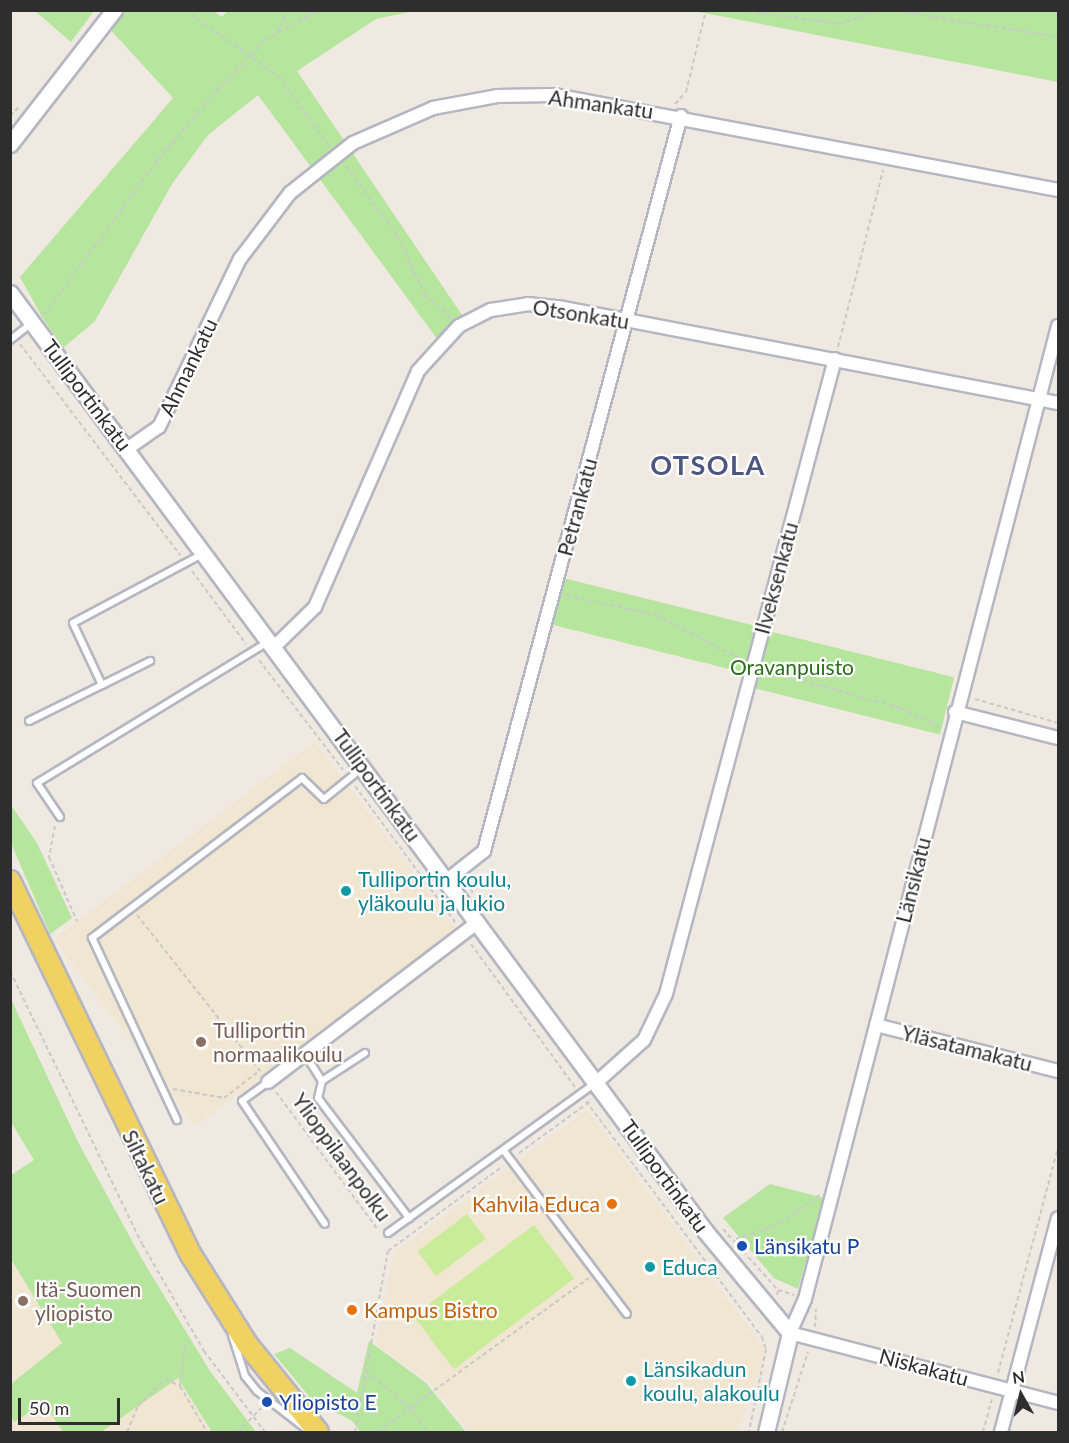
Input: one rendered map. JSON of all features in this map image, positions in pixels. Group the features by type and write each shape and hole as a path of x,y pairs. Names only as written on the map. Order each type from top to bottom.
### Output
{"main road":[{"name":"Siltakatu","path":"10,881 156,1189 227,1311 271,1377 318,1432"}],"street":[{"path":"10,144 114,10"},
{"name":"Ahmankatu","path":"127,449 159,427 261,227 290,193 353,143 433,108 497,96 554,94 887,155 1059,190"},
{"name":"Petrankatu","path":"446,880 483,850 555,593 627,321 676,116"},
{"name":"Tulliportinkatu","path":"10,292 37,320 127,449 273,643 705,1231 789,1333"},
{"name":"Otsonkatu","path":"273,643 315,607 404,401 435,348 459,326 491,310 528,304 835,359 1059,403"},
{"name":"Länsikatu","path":"766,1432 789,1333 805,1299 955,712 1059,326"},
{"name":"Ilveksenkatu","path":"600,1087 657,1022 835,359"},
{"path":"955,712 1059,738"},
{"path":"268,1082 460,929 478,922"},
{"name":"Yläsatamakatu","path":"876,1025 1059,1071"},
{"path":"1001,1432 1055,1246 1058,1219"},
{"name":"Niskakatu","path":"789,1333 1059,1403"}],"lane":[{"path":"13,338 37,320"},
{"path":"102,685 73,623 204,553"},
{"path":"60,817 37,783 253,652 273,643"},
{"path":"29,721 150,661"},
{"path":"177,1120 159,1086 92,938 302,778 324,799 351,780 363,766"},
{"path":"304,1053 322,1081"},
{"path":"364,1053 322,1081 318,1098 409,1218"},
{"path":"268,1082 242,1101 325,1224"},
{"path":"385,1235 581,1095 600,1087"},
{"path":"504,1151 594,1274 627,1314"},
{"path":"227,1311 245,1376 267,1402 312,1432"}],"path":[{"path":"278,33 287,10"},
{"path":"37,320 158,160 249,55 278,33 318,10"},
{"path":"676,116 686,92 706,10"},
{"path":"742,10 839,24 880,10"},
{"path":"890,10 1059,36"},
{"path":"1050,10 1059,16"},
{"path":"835,359 887,155"},
{"path":"13,338 351,780 581,1095 762,1337 766,1349 749,1432"},
{"path":"555,593 656,615 753,665 901,708 944,729"},
{"path":"974,699 1059,723"},
{"path":"60,817 49,857 77,921"},
{"name":"Ylioppilaanpolku","path":"132,908 385,1235"},
{"path":"448,932 460,929"},
{"path":"10,971 142,1244 204,1351 250,1416 265,1432"},
{"path":"159,1086 224,1098 269,1064"},
{"path":"355,1432 388,1251 587,1103 600,1087"},
{"path":"983,1432 1059,1147"},
{"path":"778,1290 736,1239 780,1224 821,1194"},
{"name":"Ylioppilaanpolku","path":"385,1244 388,1251"},
{"path":"378,1432 594,1274"},
{"path":"180,1386 186,1345"},
{"path":"366,1371 410,1408 428,1432"},
{"path":"127,1432 150,1391 165,1379 180,1386 207,1432"},
{"path":"237,1432 250,1416 267,1402"}],"shaded area":[{"name":"Tulliportin normaalikoulu","path":"315,742 456,930 195,1126 54,939"},
{"path":"587,1110 767,1352 737,1432 470,1432 429,1382 376,1344 395,1252"},
{"name":"Itä-Suomen yliopisto","path":"10,1259 62,1343 11,1384 10,1384"},
{"path":"178,1378 212,1432 101,1432"},
{"path":"44,1403 63,1432 11,1432 10,1416 14,1422"}],"green space":[{"path":"228,10 414,11 376,19 297,71 464,318 438,340 258,95 208,135 172,184 95,321 63,348 42,317 20,277 173,98 108,27 120,11 214,11 222,17"},
{"path":"35,11 94,11 71,42"},
{"path":"692,11 1058,11 1058,82 720,16"},
{"name":"Oravanpuisto","path":"559,577 761,627 749,674 547,624"},
{"name":"Oravanpuisto","path":"765,630 954,677 940,734 751,687"},
{"path":"11,805 37,843 72,918 50,934 11,843"},
{"path":"10,997 79,1144 143,1261 210,1371 256,1432 212,1432 178,1378 101,1432 63,1432 44,1403 14,1422 11,1416 11,1384 62,1343 11,1259 11,1175 34,1160 11,1122"},
{"path":"770,1184 824,1198 798,1289 774,1278 723,1218"},
{"path":"467,1214 486,1239 436,1276 417,1251"},
{"path":"534,1225 574,1279 454,1369 413,1316"},
{"path":"369,1341 426,1383 466,1432 361,1432 351,1420 312,1400 274,1354 290,1348 357,1393"}],"place":[{"name":"Tulliportin koulu, yläkoulu ja lukio","path":"346,891"},
{"name":"Tulliportin normaalikoulu","path":"201,1042"},
{"name":"Kahvila Educa","path":"612,1204"},
{"name":"Länsikatu P","path":"742,1246"},
{"name":"Educa","path":"650,1267"},
{"name":"Itä-Suomen yliopisto","path":"23,1301"},
{"name":"Kampus Bistro","path":"352,1310"},
{"name":"Länsikadun koulu, alakoulu","path":"631,1381"},
{"name":"Yliopisto E","path":"267,1402"}],"district":[{"name":"OTSOLA","path":"708,465"}]}
